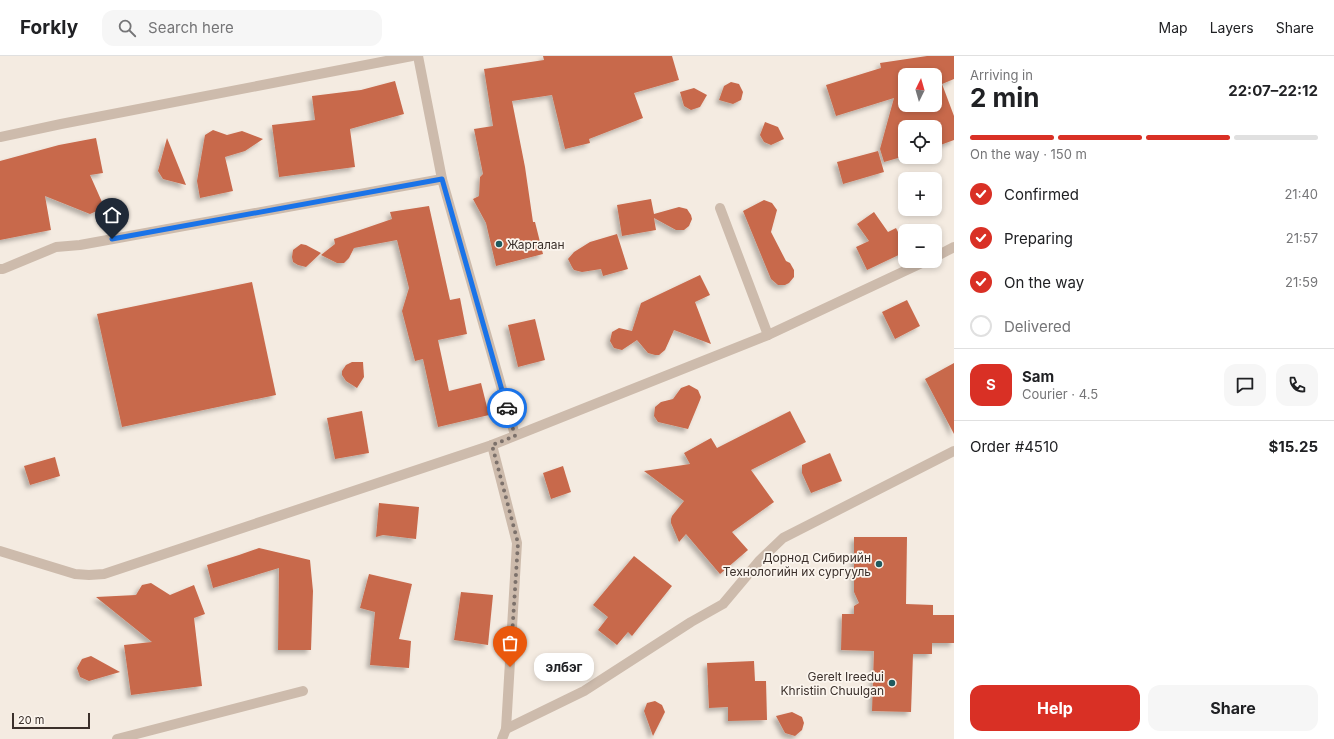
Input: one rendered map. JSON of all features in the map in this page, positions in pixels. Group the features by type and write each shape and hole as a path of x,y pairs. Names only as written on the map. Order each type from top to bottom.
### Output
{"street":[{"path":"0,137 69,122 412,56"},
{"path":"418,56 442,179 515,436"},
{"path":"0,269 56,247 80,245 442,179"},
{"path":"720,208 768,335"},
{"path":"942,253 954,247"},
{"path":"0,551 75,574 104,574 492,445 768,335 911,268"},
{"path":"492,445 518,543 506,729 502,739"},
{"path":"506,729 584,691 691,622 722,604 760,560 783,538 954,451"},
{"path":"117,739 303,691"}],"building":[{"path":"543,56 672,56 679,80 634,93 643,118 589,139 590,143 565,149 552,95 512,101 525,167 533,222 535,222 543,254 496,266 486,223 473,199 479,196 480,177 483,174 474,129 493,126 484,69 544,60"},
{"path":"927,56 954,56 954,79 942,84 954,116 954,140 942,144 942,120 898,120 898,158 884,162 880,149 894,98 836,116 826,85 881,68 880,63"},
{"path":"395,81 404,114 350,129 355,167 279,177 272,125 315,120 312,96 361,90"},
{"path":"731,82 739,84 743,92 741,100 733,104 719,100 724,86"},
{"path":"694,88 707,95 700,107 691,110 684,106 680,92"},
{"path":"765,122 778,127 784,139 771,145 764,142 760,135"},
{"path":"213,130 227,135 242,131 263,139 245,151 225,157 233,191 200,198 197,181 205,135"},
{"path":"96,138 103,173 90,175 102,202 99,210 90,214 45,196 51,230 0,240 0,161 59,145"},
{"path":"167,138 186,185 163,179 158,171"},
{"path":"878,151 884,172 843,184 837,162"},
{"path":"651,199 654,214 679,207 687,209 692,219 689,226 684,230 676,230 654,218 656,230 622,236 617,205"},
{"path":"764,200 772,203 777,210 771,232 786,261 790,263 794,270 794,277 785,285 778,285 771,279 743,211"},
{"path":"429,206 450,300 460,298 467,334 438,340 449,391 481,383 489,415 438,427 423,359 415,361 402,311 409,288 397,240 354,248 349,258 344,263 337,263 321,255 335,244 334,239 392,219 390,212"},
{"path":"874,212 888,232 896,228 898,232 898,255 867,270 856,247 869,241 857,224"},
{"path":"617,234 628,269 603,276 601,269 582,272 574,270 568,259 574,252 590,242"},
{"path":"301,244 321,253 306,267 293,262 293,250"},
{"path":"700,275 710,295 695,302 711,344 674,330 665,350 659,355 648,353 637,340 622,350 614,348 610,341 612,332 619,328 632,331 641,303"},
{"path":"252,282 276,395 122,427 97,314"},
{"path":"907,300 920,326 895,339 882,312"},
{"path":"535,319 545,360 518,367 508,325"},
{"path":"352,362 363,362 364,377 357,388 346,381 342,375 342,371 346,365"},
{"path":"954,363 954,434 925,379"},
{"path":"689,385 698,390 701,397 688,429 658,422 654,416 655,407 661,402 673,399 681,388"},
{"path":"362,411 369,453 335,459 327,418"},
{"path":"790,411 806,442 751,470 774,502 732,532 748,550 720,574 686,534 679,542 671,523 671,519 684,501 644,471 690,464 684,453 711,438 717,448"},
{"path":"830,453 842,481 811,493 802,473 802,465"},
{"path":"55,457 60,476 30,485 24,466"},
{"path":"563,466 571,492 551,499 543,473"},
{"path":"379,503 419,507 416,539 383,535 376,537"},
{"path":"854,537 907,537 906,604 933,605 933,615 954,615 954,643 932,643 932,654 913,654 911,712 872,711 874,651 841,650 842,614 854,614 854,606 859,603 854,592"},
{"path":"259,548 310,560 313,591 311,650 278,650 279,568 213,588 207,565"},
{"path":"634,556 672,586 632,636 628,632 617,645 598,630 608,617 593,605"},
{"path":"369,574 412,584 399,639 411,641 409,668 370,665 375,612 360,608"},
{"path":"151,583 170,595 194,585 205,614 194,618 202,686 131,695 124,645 152,642 96,597 136,595 142,585"},
{"path":"461,592 493,595 488,645 454,640"},
{"path":"91,656 120,672 89,681 80,677 77,668 82,659"},
{"path":"754,661 755,681 766,681 767,720 728,721 728,707 709,708 707,663"},
{"path":"655,701 662,705 665,712 653,736 644,711 647,703"},
{"path":"792,712 802,717 804,723 802,730 795,736 785,733 776,716"}],"way so far":[{"path":"507,408 515,436 492,445 518,543 510,667"}],"place":[{"name":"Жаргалан","path":"499,244"},
{"name":"Дорнод Сибирийн Технологийн их сургууль","path":"879,564"},
{"name":"элбэг","path":"510,667"},
{"name":"Gerelt Ireedui Khristiin Chuulgan","path":"892,683"}],"route":[{"path":"112,239 442,179 507,408"}]}
